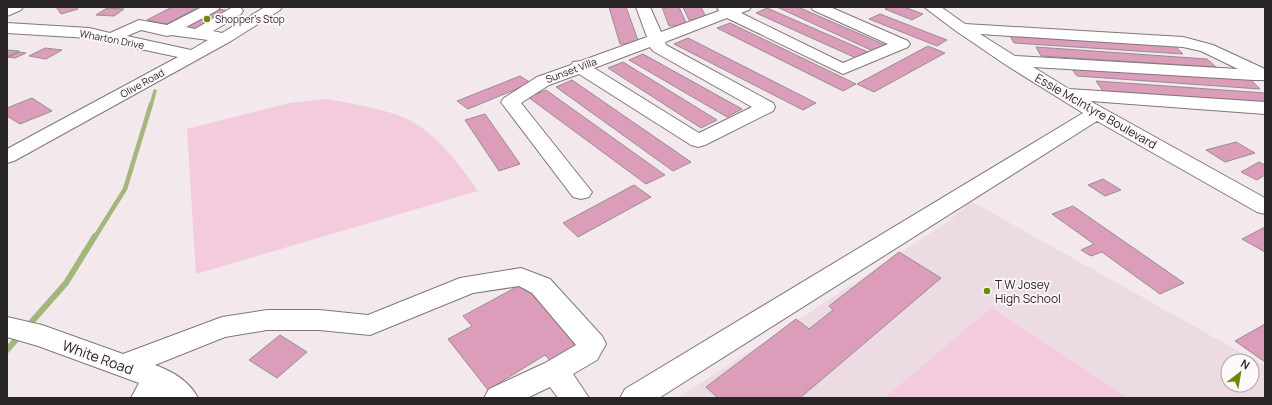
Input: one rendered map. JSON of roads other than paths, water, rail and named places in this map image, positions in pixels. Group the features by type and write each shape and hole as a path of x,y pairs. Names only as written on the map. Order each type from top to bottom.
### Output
{"street":[{"path":"7,12 16,7"},
{"path":"146,45 170,30 213,7"},
{"name":"Olive Road","path":"7,157 224,38 275,7"},
{"path":"579,66 698,141 766,108 659,48 643,7"},
{"path":"732,9 843,69 902,44 818,7"},
{"name":"Essie McIntyre Boulevard","path":"931,7 1011,61 1096,113 1265,207"},
{"path":"198,34 231,9 259,18"},
{"name":"Sunset Villa","path":"581,192 510,102 543,80 732,9"},
{"path":"112,38 139,25 224,38"},
{"name":"Wharton Drive","path":"7,28 89,33 193,55"},
{"path":"960,28 1183,42 1207,48 1265,76"},
{"path":"1011,61 1265,76"},
{"path":"1064,93 1265,108"},
{"path":"635,398 1096,113"},
{"path":"122,366 222,327 268,320 319,320 370,325 469,284 521,277 541,286 592,344 587,352 555,371 499,398"},
{"name":"White Road","path":"18,330 122,366 152,388 183,398"},
{"path":"555,371 574,398"}],"waterway":[{"path":"151,105 155,91"},
{"path":"95,237 125,189 151,104"},
{"path":"27,327 66,283 95,236"},
{"path":"7,350 20,335"}],"place":[{"name":"Shopper's Stop","path":"207,19"},
{"name":"T W Josey High School","path":"987,291"}]}
